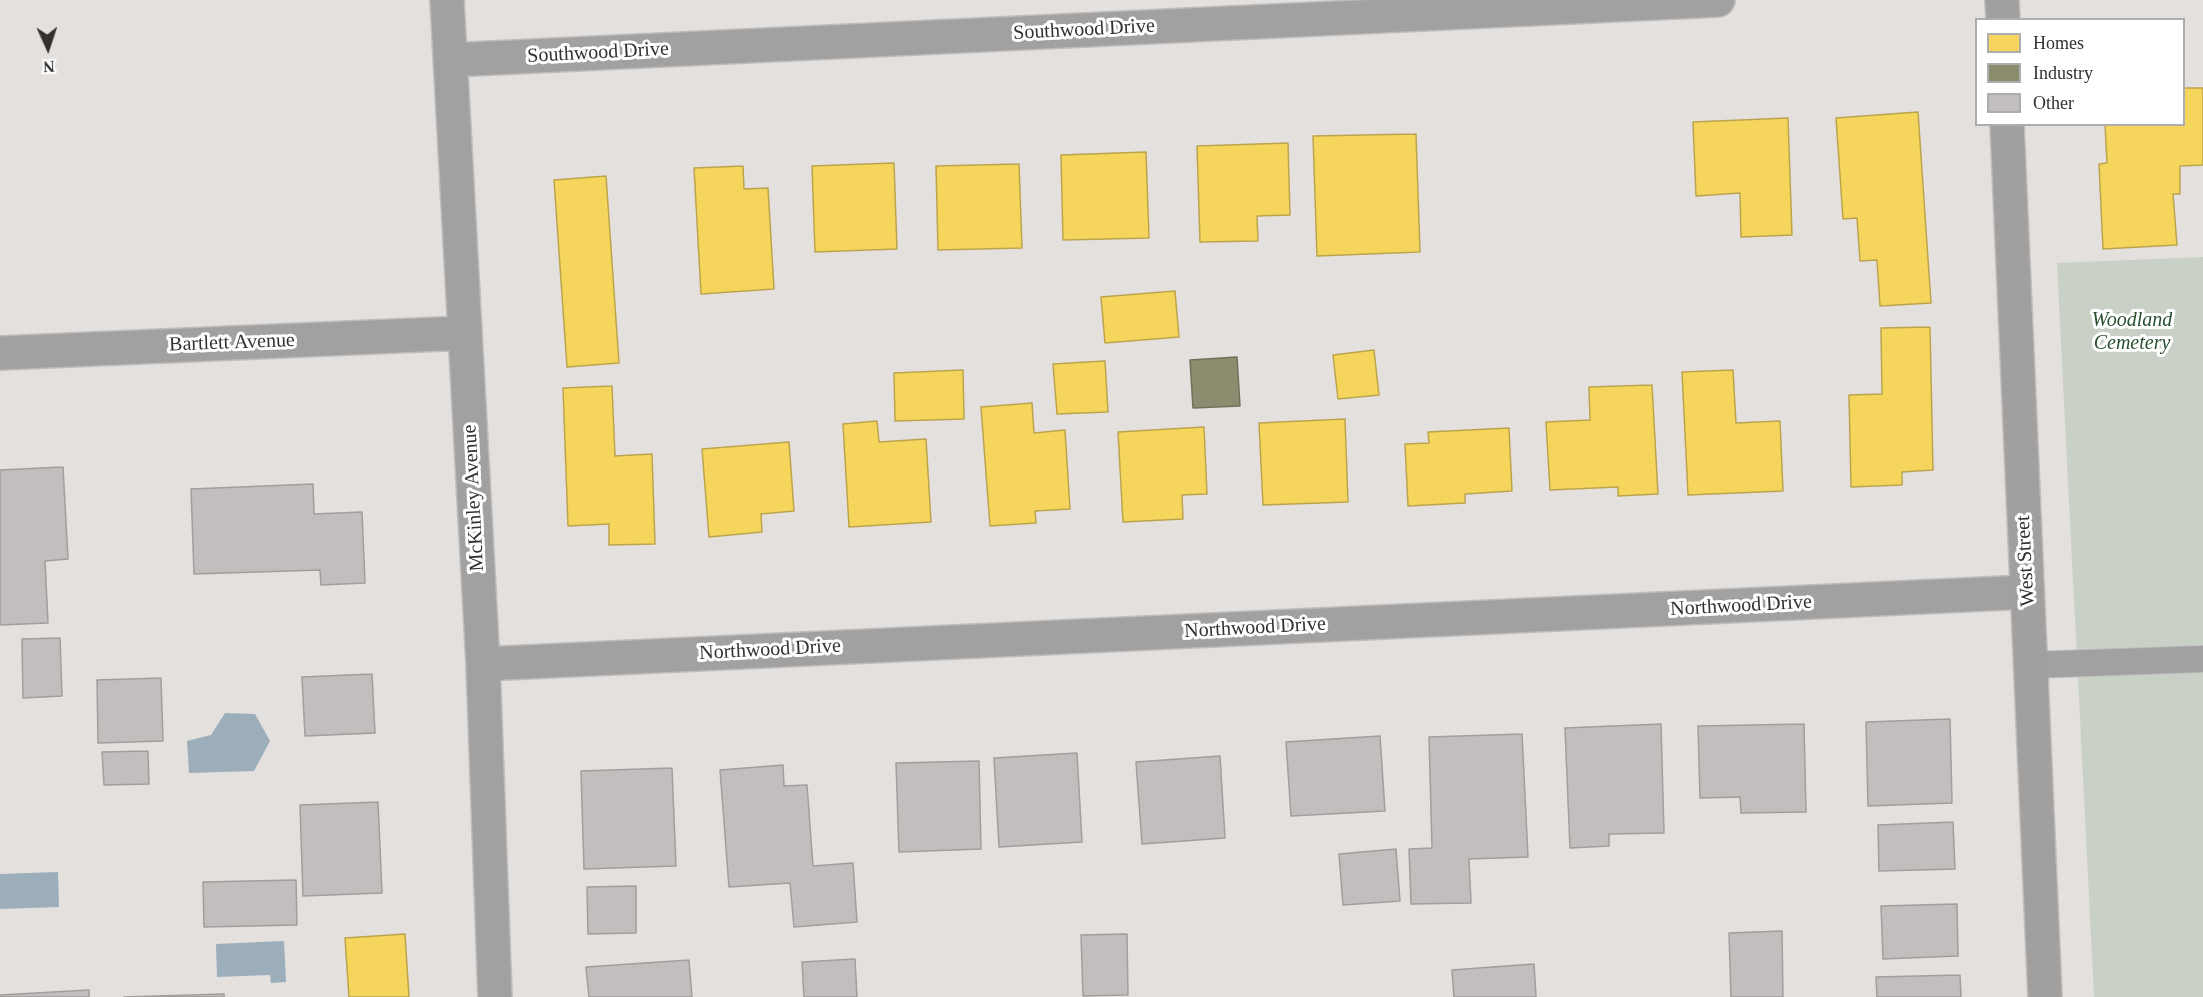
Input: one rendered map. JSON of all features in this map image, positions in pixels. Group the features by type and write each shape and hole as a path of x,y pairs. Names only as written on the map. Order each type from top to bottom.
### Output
{"main road":[{"path":"2002,0 2003,18"},
{"name":"West Street","path":"2007,126 2045,997"}],"street":[{"name":"McKinley Avenue","path":"447,0 483,664 495,997"},
{"name":"Southwood Drive","path":"450,60 1718,0"},
{"name":"Bartlett Avenue","path":"0,353 465,333"},
{"name":"Northwood Drive","path":"483,664 2027,592"}],"lane":[{"path":"2031,665 2203,658"}],"green space":[{"name":"Woodland Cemetery","path":"2203,257 2203,997 2094,997 2057,263"}],"water":[{"path":"225,713 255,714 270,741 254,771 189,773 187,741 211,735"},
{"path":"58,872 59,907 0,909 0,874"},
{"path":"284,941 286,982 271,983 270,975 217,977 216,944"}],"building: Homes":[{"path":"2185,88 2203,88 2203,165 2180,166 2180,194 2173,194 2177,245 2103,249 2099,164 2107,163 2105,126 2185,126"},
{"path":"1918,112 1931,303 1880,306 1877,260 1860,261 1857,218 1843,219 1836,118"},
{"path":"1788,118 1792,235 1741,237 1740,193 1696,196 1693,122"},
{"path":"1416,134 1420,252 1317,256 1313,136"},
{"path":"1288,143 1290,215 1257,216 1258,241 1200,242 1197,146"},
{"path":"1146,152 1149,238 1063,240 1061,155"},
{"path":"894,163 897,249 815,252 812,166"},
{"path":"1019,164 1022,248 938,250 936,166"},
{"path":"743,166 744,189 768,188 774,289 701,294 694,168"},
{"path":"606,176 619,363 567,367 554,180"},
{"path":"1175,291 1179,337 1105,343 1101,297"},
{"path":"1930,327 1933,470 1902,472 1902,485 1851,487 1849,395 1882,394 1881,328"},
{"path":"1374,350 1379,395 1338,399 1333,355"},
{"path":"1105,361 1108,412 1057,414 1053,364"},
{"path":"963,370 964,419 895,421 894,373"},
{"path":"1733,370 1736,423 1780,421 1783,491 1688,495 1682,372"},
{"path":"1652,385 1658,494 1618,496 1618,487 1550,490 1546,422 1590,420 1589,387"},
{"path":"612,386 615,456 652,454 655,544 609,545 609,524 568,526 563,388"},
{"path":"1032,403 1034,433 1065,430 1070,509 1035,511 1036,523 990,526 981,407"},
{"path":"1345,419 1348,502 1263,505 1259,423"},
{"path":"877,421 879,442 926,439 931,522 849,527 843,424"},
{"path":"1204,427 1207,494 1182,495 1183,519 1123,522 1118,432"},
{"path":"1509,428 1512,491 1465,494 1465,503 1408,506 1405,444 1429,443 1428,432"},
{"path":"789,442 794,511 761,514 762,532 709,537 702,449"},
{"path":"405,934 409,997 349,997 345,938"}],"building: Industry":[{"path":"1237,357 1240,406 1193,408 1190,360"}],"building: Other":[{"path":"63,467 68,559 45,561 48,623 0,625 0,470"},
{"path":"313,484 314,514 362,512 365,583 321,585 320,570 194,574 191,489"},
{"path":"60,638 62,696 23,698 22,639"},
{"path":"372,674 375,733 305,736 302,677"},
{"path":"161,678 163,741 98,743 97,680"},
{"path":"1950,719 1952,803 1868,806 1866,722"},
{"path":"1661,724 1664,833 1609,834 1609,846 1570,848 1565,728"},
{"path":"1804,724 1806,812 1741,813 1740,797 1700,798 1698,726"},
{"path":"1522,734 1528,857 1469,859 1471,903 1411,904 1409,849 1432,848 1429,737"},
{"path":"1380,736 1385,811 1291,816 1286,742"},
{"path":"148,751 149,784 104,785 102,752"},
{"path":"1077,753 1082,842 999,847 994,758"},
{"path":"1220,756 1225,838 1142,844 1136,762"},
{"path":"979,761 981,849 899,852 896,763"},
{"path":"783,765 784,786 807,785 813,866 853,863 857,922 794,927 790,883 729,887 720,770"},
{"path":"672,768 676,866 584,869 581,771"},
{"path":"378,802 382,893 303,896 300,805"},
{"path":"1953,822 1955,869 1879,871 1878,825"},
{"path":"1396,849 1400,901 1343,905 1339,854"},
{"path":"296,880 297,925 204,927 203,882"},
{"path":"636,886 636,933 588,934 587,887"},
{"path":"1957,904 1958,956 1883,959 1881,906"},
{"path":"1782,931 1783,997 1731,997 1729,933"},
{"path":"1127,934 1128,995 1083,996 1081,935"},
{"path":"855,959 857,997 804,997 802,962"},
{"path":"689,960 692,997 589,997 586,967"},
{"path":"1534,964 1536,997 1454,997 1452,970"},
{"path":"1960,975 1961,997 1877,997 1876,977"},
{"path":"89,990 89,997 0,997 0,995"},
{"path":"224,994 224,997 124,997"}]}
